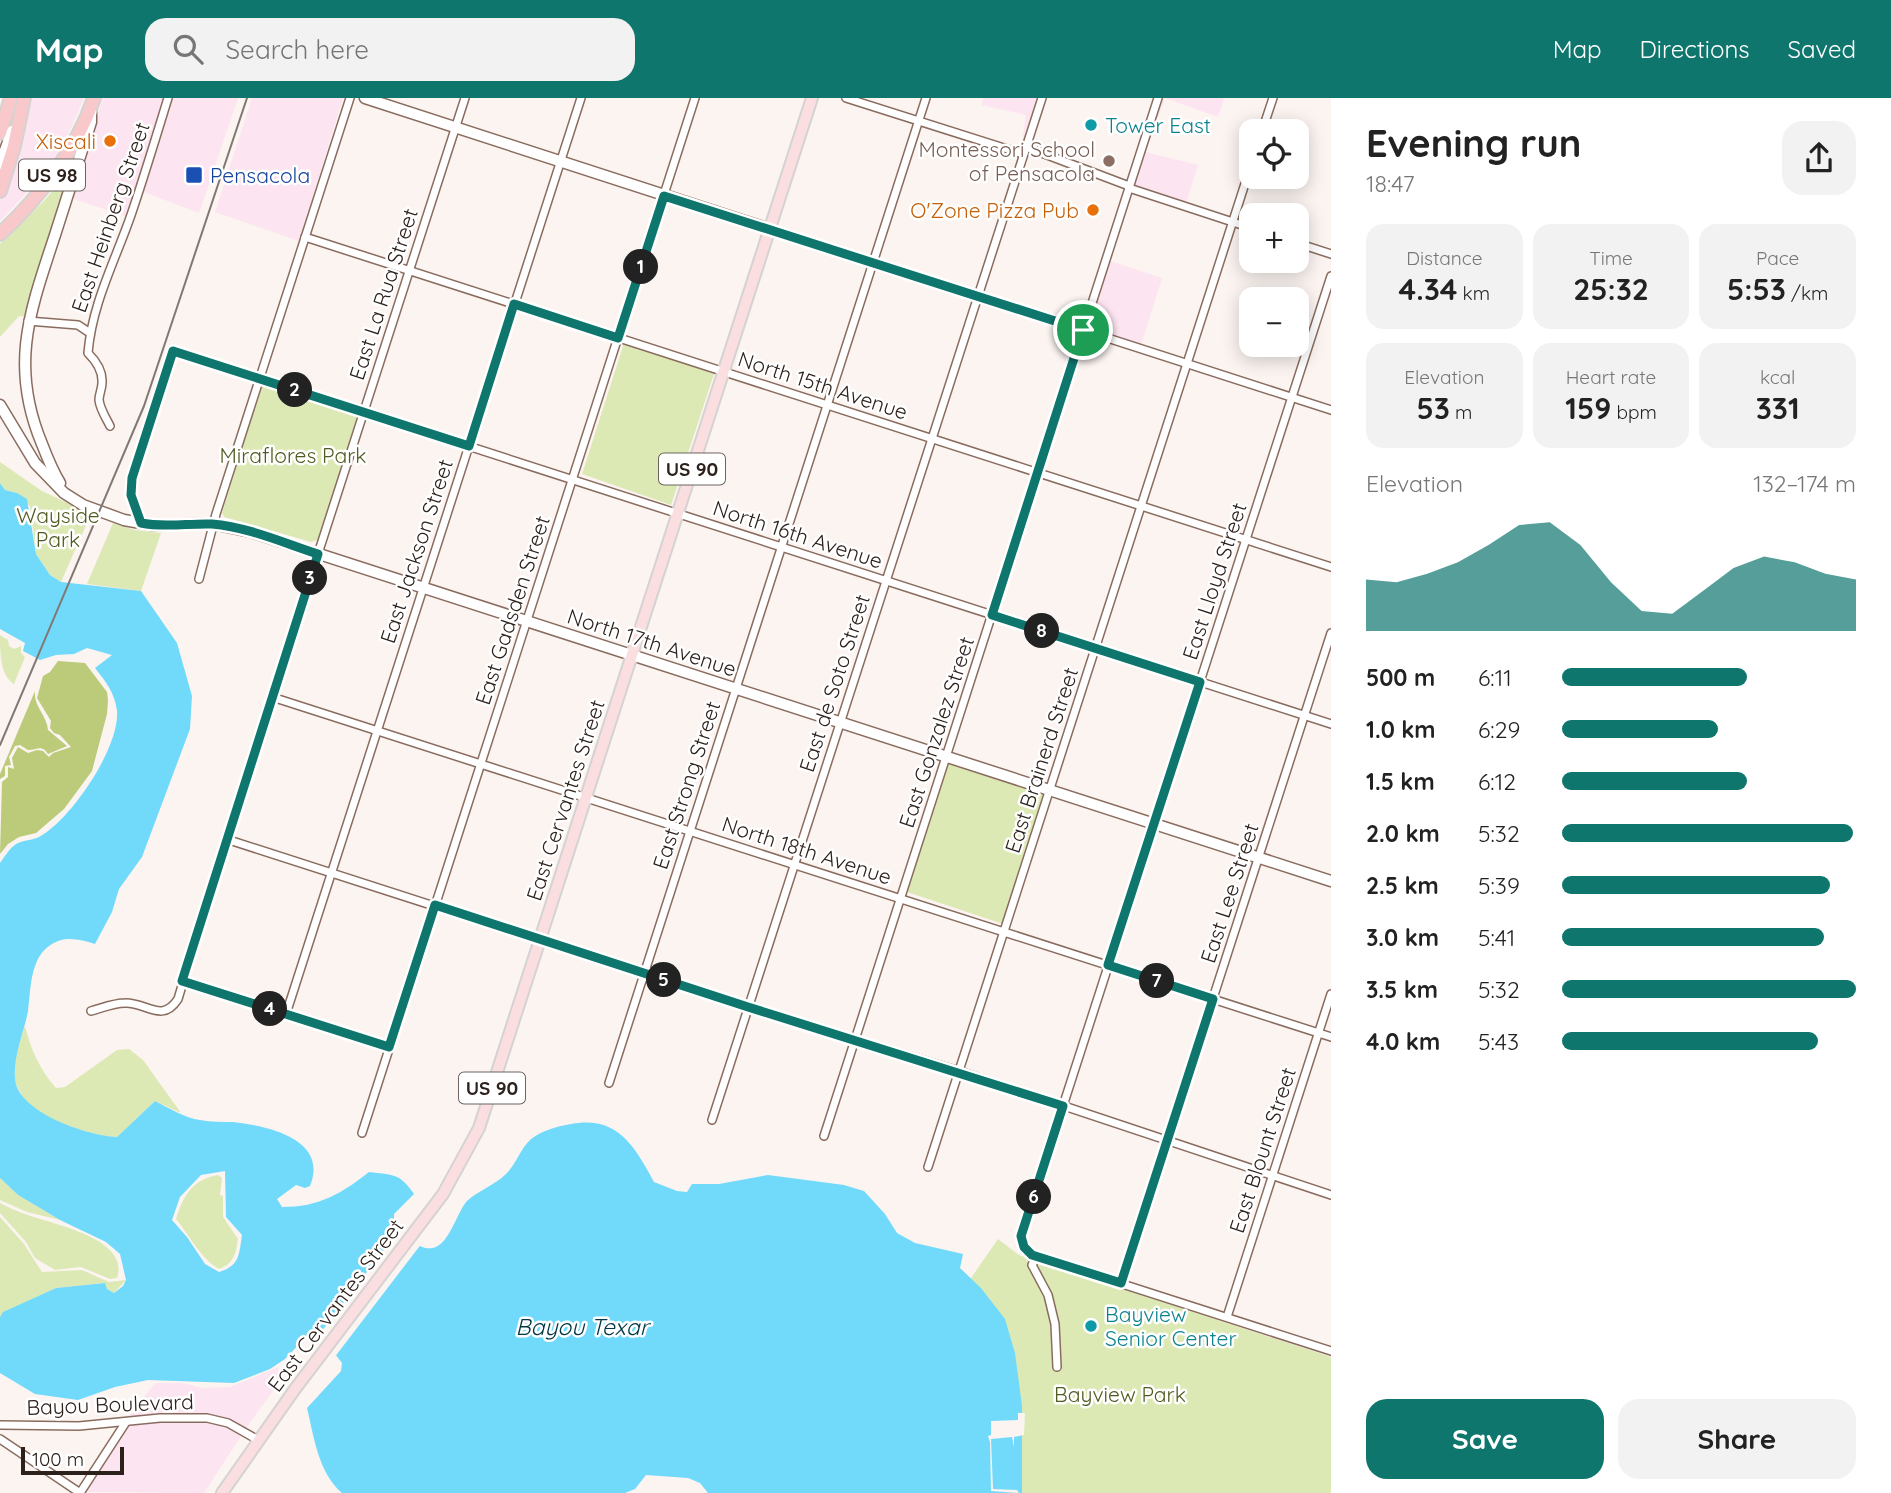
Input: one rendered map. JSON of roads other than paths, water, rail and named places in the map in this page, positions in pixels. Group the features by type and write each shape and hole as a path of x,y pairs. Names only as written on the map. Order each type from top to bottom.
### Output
{"highway":[{"path":"0,133 11,98"},
{"path":"0,191 14,146 23,98"},
{"name":"US 98","path":"0,234 52,175 78,135 92,103"}],"main road":[{"name":"East Cervantes Street","path":"222,1493 258,1440 455,1175 479,1128 812,98"}],"street":[{"path":"0,164 23,98"},
{"name":"East Heinberg Street","path":"110,426 99,398 101,373 96,361 88,353 90,333 101,292 130,217 168,98"},
{"path":"199,579 213,524 350,98"},
{"path":"365,98 1331,410"},
{"name":"East La Rua Street","path":"92,1011 123,1003 166,1011 178,999 226,839 465,98"},
{"name":"East Jackson Street","path":"286,1014 581,98"},
{"name":"East Gadsden Street","path":"362,1133 695,98"},
{"path":"846,98 1025,151 1239,224"},
{"name":"East Strong Street","path":"609,1083 926,98"},
{"name":"East de Soto Street","path":"712,1120 1042,98"},
{"name":"East Gonzalez Street","path":"824,1136 1158,98"},
{"path":"1266,119 1273,98"},
{"path":"73,500 50,466 30,409 24,364 28,321 91,122 92,103"},
{"name":"East Brainerd Street","path":"928,1167 1243,189"},
{"name":"North 15th Avenue","path":"305,237 1331,567"},
{"path":"1309,247 1331,254"},
{"name":"East Lloyd Street","path":"1057,1367 1053,1314 1048,1295 1032,1265 1037,1256 1028,1252 1021,1236 1331,276"},
{"path":"28,321 78,325 90,333"},
{"name":"North 16th Avenue","path":"141,523 131,495 132,478 173,351 1331,724"},
{"name":"North 17th Avenue","path":"0,405 35,463 55,485 73,500 102,513 152,525 213,524 251,533 1331,881"},
{"name":"East Lee Street","path":"1121,1283 1331,633"},
{"name":"North 18th Avenue","path":"272,697 1331,1037"},
{"path":"226,839 748,1007 959,1071 1331,1195"},
{"path":"182,981 389,1047"},
{"name":"East Blount Street","path":"1227,1317 1331,994"},
{"path":"1037,1256 1331,1351"},
{"name":"Bayou Boulevard","path":"0,1425 79,1426 184,1417 212,1418 228,1423 258,1440"},
{"path":"0,1439 80,1493 126,1422"}],"water":[{"name":"Bayou Texar","path":"0,483 5,490 27,499 36,554 50,575 61,582 141,591 177,643 192,696 190,729 142,857 119,889 112,912 95,944 60,940 49,946 38,959 15,1070 19,1091 28,1102 57,1120 105,1136 117,1137 155,1101 194,1119 247,1124 278,1132 303,1146 311,1157 314,1170 310,1186 305,1188 296,1185 277,1199 282,1207 307,1205 329,1198 369,1172 390,1175 404,1182 414,1194 394,1214 394,1224 412,1240 427,1248 439,1246 444,1241 467,1201 506,1174 531,1139 550,1129 571,1124 587,1122 613,1129 632,1146 654,1182 677,1191 687,1192 692,1184 719,1184 768,1175 844,1185 864,1191 885,1214 897,1233 915,1243 963,1254 960,1268 981,1288 1005,1319 1015,1353 1022,1406 1022,1493 708,1493 700,1483 688,1478 646,1475 635,1489 625,1493 342,1493 322,1465 307,1408 341,1371 342,1363 335,1354 307,1336 285,1359 270,1369 234,1383 148,1380 115,1387 78,1400 35,1394 0,1373 0,1317 3,1312 56,1288 105,1283 107,1289 114,1293 126,1280 120,1254 106,1242 60,1220 18,1195 0,1178 0,863 15,844 39,837 52,828 79,799 102,762 116,726 117,711 112,693 95,668 112,655 87,648 74,654 56,655 40,660 23,651 25,643 0,629","holes":["225,1171 226,1217 242,1235 235,1263 219,1272 205,1264 172,1220 180,1197 201,1175"]}],"railway":[{"path":"0,745 144,406 247,98"}],"place":[{"name":"Tower East","path":"1091,125"},
{"name":"Xiscali","path":"110,141"},
{"name":"Montessori School of Pensacola","path":"1109,161"},
{"name":"Pensacola","path":"194,175"},
{"name":"O'Zone Pizza Pub","path":"1093,210"},
{"name":"Bayview Senior Center","path":"1091,1326"}],"park label":[{"name":"Miraflores Park","path":"293,455"},
{"name":"Wayside Park","path":"58,527"},
{"name":"Bayview Park","path":"1120,1394"}]}
